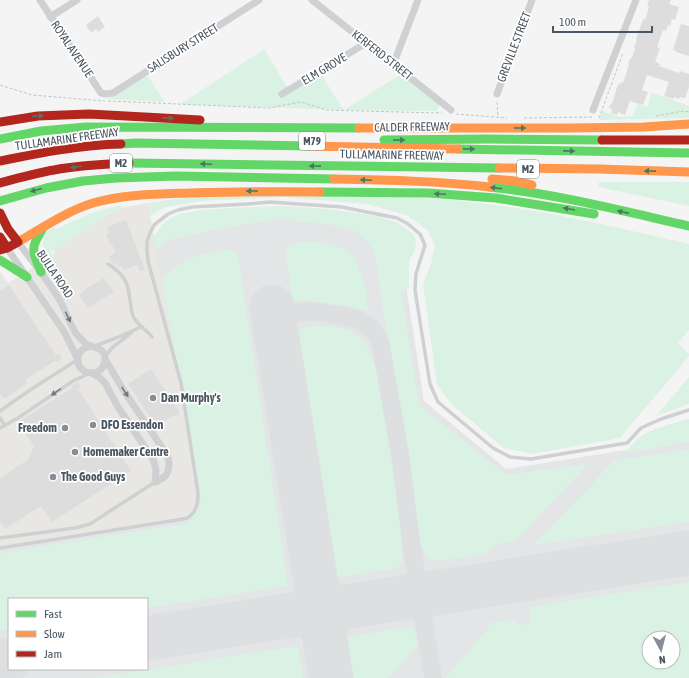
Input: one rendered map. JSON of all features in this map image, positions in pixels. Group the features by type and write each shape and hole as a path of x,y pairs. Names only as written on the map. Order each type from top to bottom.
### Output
{"main road":[{"path":"0,122 38,116 89,114 383,128"},
{"path":"644,127 689,124"},
{"path":"0,139 40,131 86,127 689,128"},
{"name":"CALDER FREEWAY","path":"136,143 488,138 689,140"},
{"name":"TULLAMARINE FREEWAY","path":"0,161 50,151 109,144 136,143 689,153"},
{"name":"TULLAMARINE FREEWAY","path":"0,183 63,168 129,163 581,169 689,172"},
{"path":"368,167 515,181 689,218"},
{"path":"144,176 375,192"},
{"path":"0,201 46,188 83,181 144,176 274,178 471,185 517,190 562,198 689,226"},
{"path":"4,249 69,213 93,203 136,195 183,192 252,191 428,193 496,198 559,207 600,215"},
{"name":"BULLA ROAD","path":"0,213 8,229 18,242"},
{"path":"629,221 689,234"},
{"path":"41,272 33,251 33,246 44,227"},
{"name":"BULLA ROAD","path":"0,237 4,249"},
{"path":"0,260 27,277"}],"street":[{"name":"ROYAL AVENUE","path":"40,0 101,93 106,94"},
{"path":"50,17 77,0"},
{"name":"SALISBURY STREET","path":"106,94 113,93 259,0"},
{"name":"KERFERD STREET","path":"312,0 451,110"},
{"path":"393,65 418,0"},
{"name":"GREVILLE STREET","path":"497,94 532,0"},
{"path":"593,110 636,0"},
{"name":"ELM GROVE","path":"282,94 366,43"},
{"name":"BULLA ROAD","path":"18,242 41,272 60,301 78,336 84,342 93,346"},
{"name":"BULLA ROAD","path":"4,249 27,277 65,333 77,359"},
{"path":"105,358 104,366 96,373 85,372 78,365 77,359 78,354 84,348 93,346 101,350 124,391 167,454 169,459 167,473 165,477 155,482"},
{"path":"91,373 105,383 127,421 153,459 156,470 155,482"}],"lane":[{"path":"0,548 188,518 196,509 198,493 181,383 148,261 147,250 147,242 150,233 157,222 168,214 192,207 270,202 334,206 372,212 397,218 408,224 420,234 425,246 416,274 415,290 430,384 434,394 438,402 493,448 510,457 531,459 627,443 641,428 661,419 689,410"},
{"path":"108,264 122,274 128,288 132,315 141,327 152,337"},
{"path":"93,346 141,327"},
{"path":"105,358 113,347 136,329"},
{"path":"0,411 77,359"},
{"path":"0,428 18,418 73,380 91,373"},
{"path":"0,418 5,426"},
{"path":"0,538 75,528 86,525 100,518 155,482"}],"path":[{"path":"599,118 623,54"},
{"path":"0,84 32,95 100,101 270,108 300,102 326,110 437,113 451,110 457,115 509,118"},
{"path":"497,94 498,117"},
{"path":"524,118 594,117 593,110"},
{"path":"655,116 683,111 689,112"}],"shaded area":[{"name":"DFO Essendon","path":"148,203 174,350 197,500 186,516 0,547 0,271 8,283 54,254 57,231 119,208"},
{"path":"205,212 397,228 424,401 506,469 689,440 689,678 0,678 0,547 186,516 197,500 174,350 155,245 156,237"}],"green space":[{"path":"264,49 287,87 320,73 344,110 181,104"},
{"path":"401,74 440,104 437,111 344,110"},
{"path":"147,75 165,102 108,99"},
{"path":"652,93 689,106 689,118 599,120 602,111 620,117 633,116 638,104 647,107"},
{"path":"599,182 689,182 689,206 598,187"},
{"path":"234,194 410,197 497,205 607,225 689,244 689,330 678,343 689,354 689,356 620,438 532,454 504,448 451,404 437,385 423,284 431,264 435,245 427,230 407,215 366,204 283,197 201,201 166,207 150,216 148,203"},
{"path":"121,205 122,207 51,252 63,283 51,267 45,253 43,240 46,232 51,227 56,229 94,212"},
{"path":"283,206 328,209 376,216 398,223 411,232 416,239 415,250 409,261 409,289 401,290 419,405 506,475 588,464 516,540 497,544 484,555 435,561 426,556 421,544 418,529 412,483 375,255 369,243 361,237 359,232 333,225 280,219 218,229 165,241 156,250 154,236 166,221 179,214 201,210"},
{"path":"309,241 336,245 352,254 358,265 366,289 368,312 347,306 313,301 293,301 285,251 292,244"},
{"path":"228,250 233,251 238,255 288,586 148,608 148,598 8,598 8,629 0,631 0,553 188,523 199,507 201,501 162,280 184,261 208,253"},
{"path":"321,325 351,331 362,338 367,345 377,372 393,467 402,536 402,563 396,568 334,578 298,337 301,330 304,328"},
{"path":"689,377 689,404 656,416"},
{"path":"689,419 689,442 624,453 646,433"},
{"path":"689,449 689,522 534,545 614,461"},
{"path":"689,582 689,678 446,678 493,622 511,620 521,626 531,621 529,607"},
{"path":"400,628 411,628 414,630 419,645 388,678 350,678 344,638"},
{"path":"298,646 303,678 92,678"}],"building":[{"path":"649,0 671,0 669,4 679,7 675,20 672,19 670,26 668,25 666,31 663,30 657,47 660,48 655,62 660,64 659,66 679,73 680,71 689,74 689,87 685,98 680,97 679,99 674,97 673,99 664,96 669,82 647,75 642,90 648,92 643,105 630,101 625,115 618,112 617,115 611,113 612,109 609,108 611,103 612,104 618,84 620,85 621,82 623,83 643,19 645,20 649,7 647,6"},
{"path":"98,16 105,27 98,32 96,29 91,33 86,25"},
{"path":"681,24 689,26 689,56 673,50"},
{"path":"126,220 145,270 140,271 137,265 123,270 122,266 119,267 117,263 115,264 111,262 109,256 115,253 106,234 109,233 107,227"},
{"path":"104,278 114,292 88,308 79,295"},
{"path":"9,285 56,355 59,353 62,359 57,362 56,360 25,380 27,383 4,399 0,394 0,291"},
{"name":"Dan Murphy's","path":"151,369 179,411 179,415 172,416 156,426 128,384"},
{"name":"Homemaker Centre","path":"78,382 81,387 78,389 131,471 52,522 41,506 5,529 0,521 0,478 29,459 34,446 18,422 72,388 71,386"}],"taxiway":[{"path":"280,359 277,339 279,328 283,321 295,313 310,311 356,319 369,326 378,338 381,346 400,454 411,541 433,678"},
{"path":"396,599 413,605 424,620"}],"runway":[{"path":"272,307 331,678"},
{"path":"148,638 689,553"},
{"path":"0,661 8,660"}],"traffic: fast":[{"path":"0,139 41,131 86,127 359,128"},
{"path":"384,140 602,140"},
{"path":"121,144 308,146"},
{"path":"458,149 689,153"},
{"path":"129,163 499,168"},
{"path":"0,201 46,188 83,181 116,178 176,176 334,179"},
{"path":"490,187 565,198 689,226"},
{"path":"320,192 428,193 496,198 594,214"},
{"path":"41,272 35,258 34,246 43,228"},
{"path":"0,260 27,277"}],"traffic: slow":[{"path":"359,128 571,128 644,127 689,124"},
{"path":"308,146 458,149"},
{"path":"499,168 689,172"},
{"path":"334,179 432,182 490,187"},
{"path":"492,179 515,181 532,185"},
{"path":"18,242 74,210 93,203 117,198 141,195 190,193 320,192"}],"traffic: jam":[{"path":"0,122 38,116 89,114 200,120"},
{"path":"602,140 689,140"},
{"path":"0,161 45,152 121,144"},
{"path":"0,183 63,168 129,163"},
{"path":"0,213 8,229 18,242 7,248 0,237"},
{"path":"0,250 7,248"}],"place":[{"name":"Dan Murphy's","path":"153,398"},
{"name":"DFO Essendon","path":"93,425"},
{"name":"Freedom","path":"65,428"},
{"name":"Homemaker Centre","path":"75,452"},
{"name":"The Good Guys","path":"53,477"}]}
